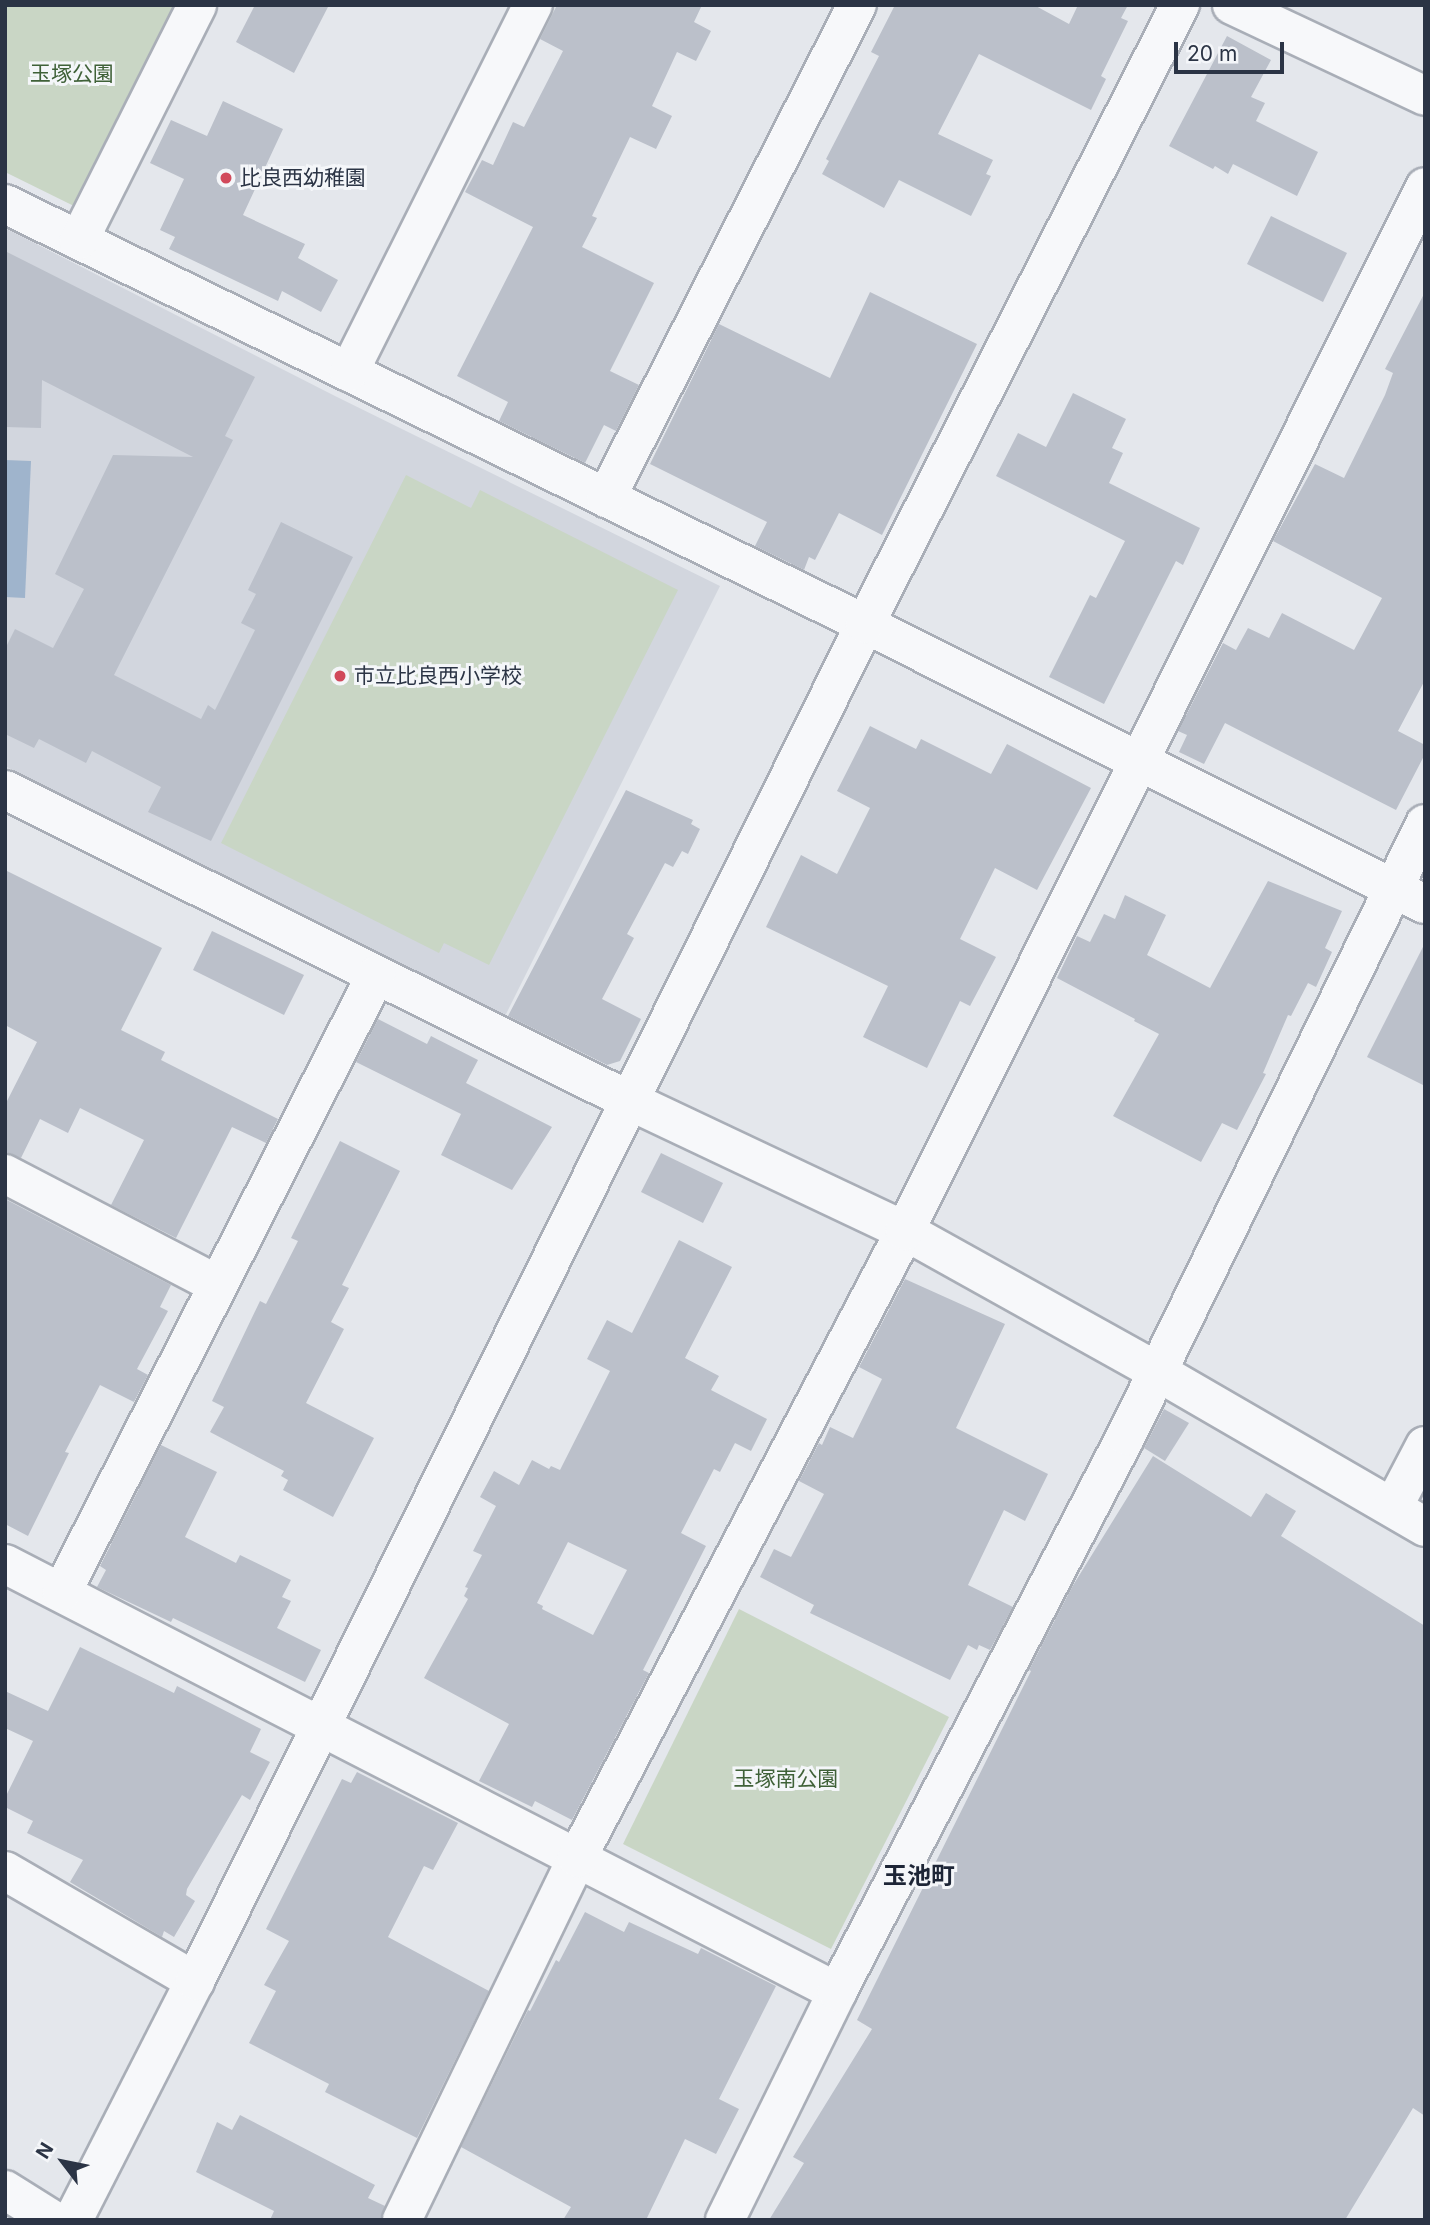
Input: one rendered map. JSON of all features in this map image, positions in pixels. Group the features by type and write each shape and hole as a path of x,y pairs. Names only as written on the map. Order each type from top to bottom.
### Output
{"street":[{"path":"79,240 197,5"},
{"path":"349,372 533,5"},
{"path":"606,498 857,5"},
{"path":"73,2220 322,1725 865,624 1180,5"},
{"path":"1232,5 1425,96"},
{"path":"402,2220 577,1858 905,1231 1425,187"},
{"path":"5,204 865,624 1409,896"},
{"path":"5,790 630,1101 905,1231 1158,1372 1425,1527"},
{"path":"725,2220 837,1992 1158,1372 1409,896 1425,824"},
{"path":"62,1592 376,975"},
{"path":"5,1174 218,1285"},
{"path":"1393,1507 1425,1446"},
{"path":"5,1564 837,1992"},
{"path":"5,1871 195,1980"},
{"path":"5,2190 53,2220"}],"shaded area":[{"name":"市立比良西小学校","path":"5,228 335,396 720,586 502,1022 5,766"}],"green space":[{"name":"玉塚公園","path":"5,5 180,5 80,209 5,172"},
{"path":"406,475 471,508 480,490 678,590 489,965 444,943 439,953 221,843"},
{"name":"玉塚南公園","path":"739,1609 949,1717 831,1949 623,1844"}],"water":[{"path":"5,460 31,461 25,598 5,597"}],"building":[{"path":"255,5 329,5 294,73 236,42"},
{"path":"557,5 702,5 694,22 711,31 696,61 677,52 652,106 672,116 656,149 630,137 592,216 597,218 582,247 654,283 610,371 639,385 616,431 604,425 585,463 499,421 508,402 457,376 533,227 465,192 482,160 493,165 513,122 524,127 563,51 540,39"},
{"path":"895,5 1034,5 1069,24 1078,5 1128,5 1121,18 1128,21 1101,76 1106,79 1091,110 979,54 938,134 993,160 986,174 991,176 971,216 899,180 884,208 822,174 829,161 826,159 879,56 871,52"},
{"path":"1227,36 1271,60 1251,97 1265,103 1256,121 1318,152 1297,196 1233,164 1228,174 1169,146"},
{"path":"223,101 283,129 243,215 305,244 298,258 338,280 321,312 282,291 278,301 169,249 175,237 160,230 184,179 150,163 171,120 207,136"},
{"path":"1271,216 1347,253 1323,302 1247,264"},
{"path":"5,251 255,377 225,436 233,440 114,675 201,719 208,705 215,710 255,630 241,623 256,594 248,590 281,522 353,557 211,841 148,812 161,787 92,751 86,763 39,739 34,748 5,734 5,649 15,629 53,648 84,589 55,574 113,455 193,457 42,380 41,428 5,427"},
{"path":"870,292 977,344 882,535 839,513 815,560 809,557 804,570 755,546 767,522 650,464 719,324 830,378"},
{"path":"1425,292 1425,680 1398,731 1425,745 1425,754 1396,810 1225,723 1204,764 1179,752 1187,735 1178,731 1223,643 1236,650 1248,628 1269,638 1282,613 1354,650 1382,598 1273,541 1315,464 1344,478 1385,395 1393,373 1385,369"},
{"path":"1073,393 1126,419 1112,448 1123,453 1109,483 1200,528 1183,565 1176,561 1104,704 1049,677 1090,595 1096,598 1125,541 996,476 1018,433 1046,447"},
{"path":"870,726 916,749 921,739 991,774 1007,744 1091,788 1037,890 995,868 960,939 996,957 970,1006 960,1001 927,1068 863,1037 888,986 766,927 801,855 837,874 870,808 837,791"},
{"path":"626,790 693,820 691,824 700,829 688,854 682,851 673,867 665,863 627,934 634,938 602,999 641,1019 620,1061 607,1065 508,1016"},
{"path":"5,870 162,948 121,1030 165,1052 161,1060 278,1119 266,1143 232,1127 176,1238 111,1205 144,1140 80,1108 68,1133 40,1119 21,1158 5,1152 5,1105 37,1042 5,1025"},
{"path":"1268,881 1342,911 1325,948 1332,952 1316,987 1308,983 1291,1016 1288,1015 1263,1073 1266,1074 1237,1130 1222,1123 1201,1162 1113,1116 1159,1034 1057,978 1077,936 1090,942 1104,914 1115,919 1125,895 1166,915 1147,955 1210,988"},
{"path":"212,931 304,975 284,1015 193,970"},
{"path":"1425,943 1425,1086 1367,1057"},
{"path":"378,1019 427,1044 431,1036 478,1060 466,1083 552,1127 512,1190 441,1155 461,1114 356,1062"},
{"path":"340,1141 400,1171 342,1285 349,1288 331,1322 344,1329 306,1403 374,1438 333,1517 283,1490 288,1480 281,1476 284,1471 210,1432 224,1407 212,1401 260,1301 266,1304 298,1241 291,1238"},
{"path":"661,1153 723,1183 703,1223 641,1192"},
{"path":"5,1199 171,1285 160,1307 168,1311 137,1369 148,1375 134,1402 100,1385 65,1452 69,1453 28,1536 5,1524"},
{"path":"679,1240 732,1267 685,1358 719,1376 711,1390 767,1419 751,1451 735,1443 720,1472 714,1469 681,1533 706,1546 643,1670 649,1673 572,1820 535,1801 532,1807 479,1781 509,1724 424,1678 468,1599 464,1596 468,1588 465,1587 482,1555 473,1551 496,1506 480,1497 494,1471 519,1485 532,1460 549,1469 551,1466 560,1470 610,1371 587,1359 607,1320 632,1333","holes":["568,1542 627,1570 593,1635 542,1609 543,1606 537,1603"]},
{"path":"905,1279 1005,1324 956,1428 1048,1474 1025,1521 1004,1510 968,1585 1013,1607 990,1650 979,1645 977,1650 968,1645 950,1680 810,1613 814,1605 760,1577 774,1549 791,1557 824,1494 799,1481 819,1443 822,1445 830,1427 853,1438 882,1379 859,1367"},
{"path":"1164,1409 1189,1423 1165,1461 1144,1448"},
{"path":"161,1445 217,1472 185,1537 236,1563 240,1555 291,1580 282,1597 291,1601 277,1628 321,1650 305,1682 173,1618 171,1622 97,1587 106,1570 100,1566"},
{"path":"1153,1456 1251,1517 1266,1493 1296,1511 1281,1536 1425,1626 1425,2116 1413,2108 1345,2220 769,2220 804,2163 793,2157 872,2029 857,2020 1031,1671 1029,1670 1072,1587"},
{"path":"80,1647 174,1693 177,1686 261,1729 250,1752 270,1762 250,1800 242,1795 187,1889 186,1895 195,1901 174,1937 164,1931 162,1937 70,1882 83,1860 27,1833 33,1821 5,1807 5,1798 33,1741 5,1728 5,1691 48,1711"},
{"path":"357,1772 458,1823 433,1870 424,1866 388,1937 489,1991 417,2138 325,2092 329,2084 249,2043 276,1991 264,1985 289,1941 266,1929 342,1779 351,1783"},
{"path":"585,1912 624,1932 629,1922 698,1954 701,1948 776,1986 719,2099 739,2109 716,2154 685,2139 646,2220 563,2220 571,2207 461,2147 528,2010 530,2011 556,1960 559,1962"},
{"path":"240,2115 375,2185 368,2198 385,2206 380,2220 270,2220 274,2211 196,2172 217,2122 232,2130"}],"place":[{"name":"比良西幼稚園","path":"226,178"},
{"name":"市立比良西小学校","path":"340,676"}],"district":[{"name":"玉池町","path":"919,1876"}]}
